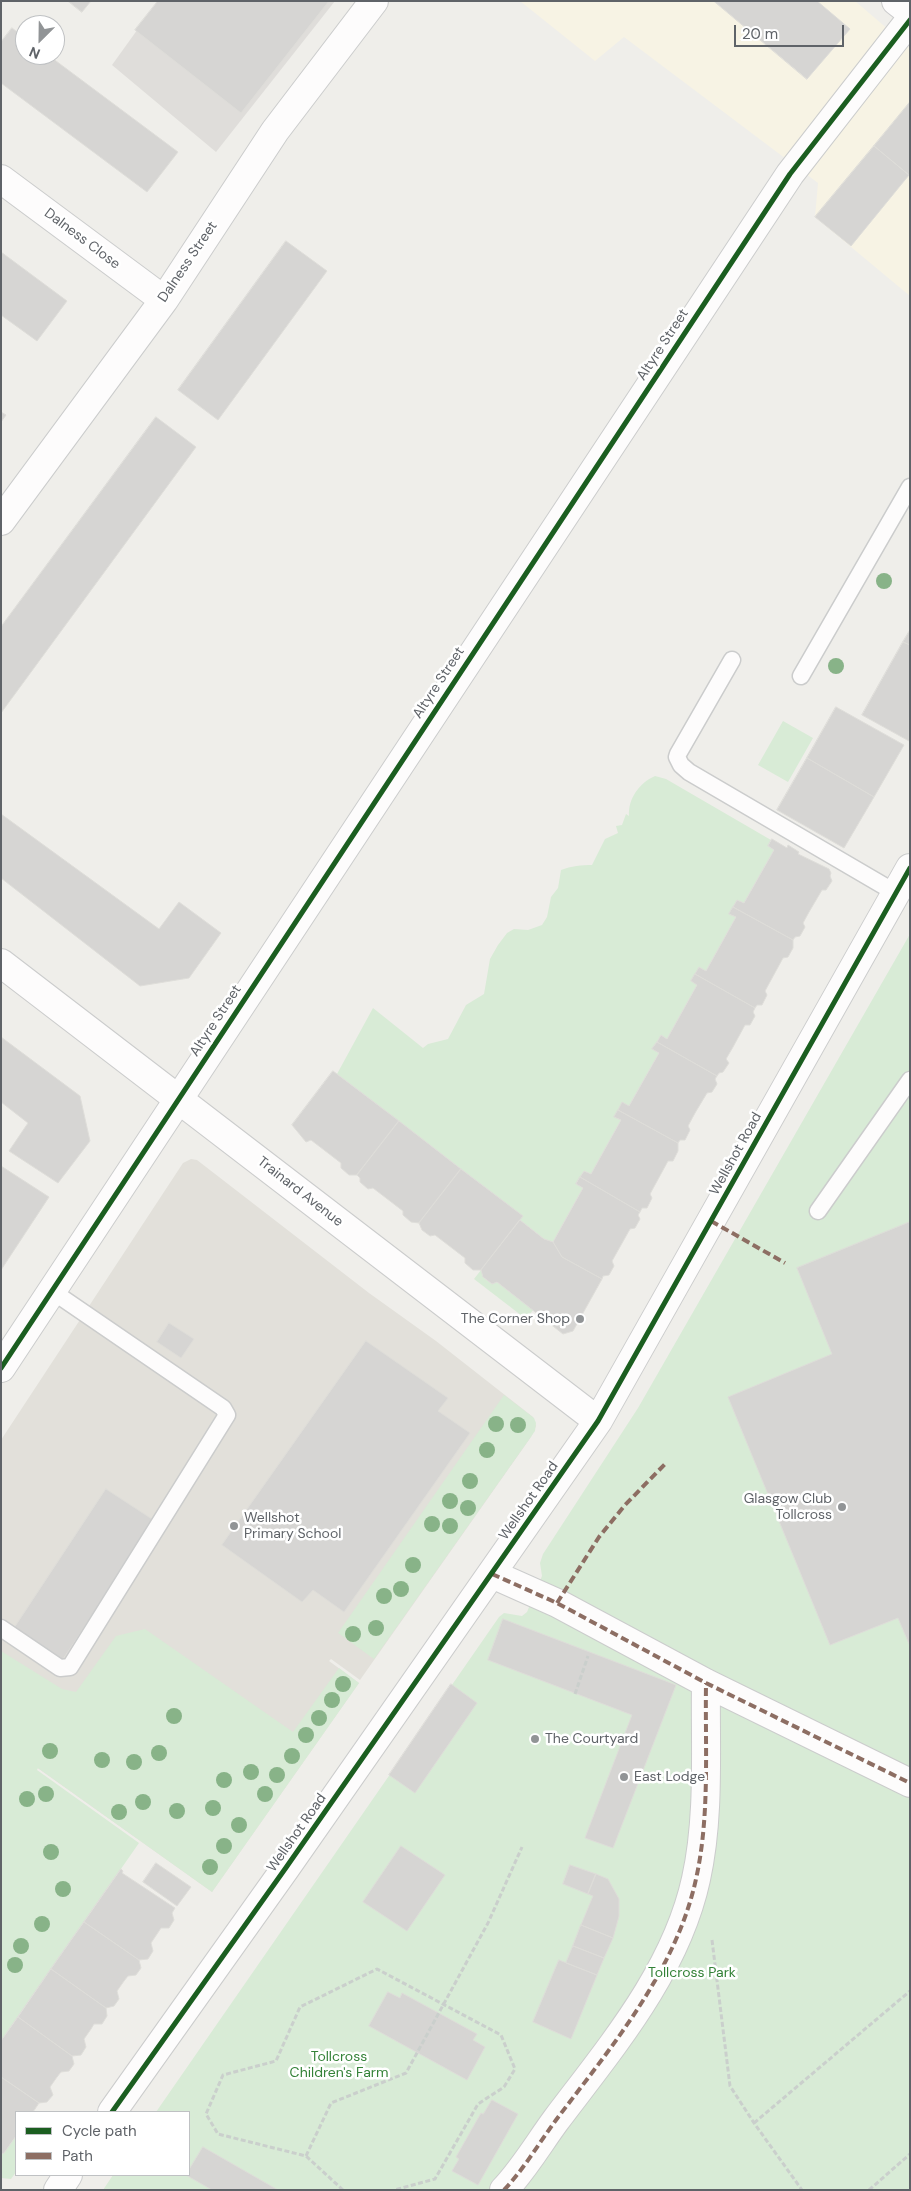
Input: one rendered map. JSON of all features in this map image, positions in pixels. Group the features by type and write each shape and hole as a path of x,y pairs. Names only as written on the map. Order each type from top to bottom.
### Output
{"street":[{"name":"Dalness Street","path":"1,521 164,300 275,131 374,1"},
{"path":"896,1 910,12"},
{"name":"Altyre Street","path":"1,1368 790,174 910,20"},
{"name":"Dalness Close","path":"1,179 164,300"},
{"name":"Wellshot Road","path":"113,2111 598,1421 910,868"},
{"name":"Trainard Avenue","path":"1,962 598,1421"},
{"path":"492,1574 600,1624 706,1683 910,1783"},
{"path":"504,2190 620,2035 655,1978 686,1911 696,1881 703,1833 706,1683"},
{"path":"58,2190 67,2176"}],"lane":[{"path":"802,676 903,514 910,487"},
{"path":"732,660 678,754 677,757 680,765 896,893"},
{"path":"818,1211 910,1080"},
{"path":"1,1628 60,1668 70,1667 227,1415 223,1408 52,1291"}],"path":[{"path":"306,2156 332,2102 406,2073 488,1923 522,1847"},
{"path":"712,1935 730,2086 802,2190"},
{"path":"343,2190 306,2156 218,2134 206,2114 223,2075 276,2061 300,2007 377,1969 501,2036 515,2069 504,2087 478,2104 435,2178 394,2190"},
{"path":"754,2123 910,1991"},
{"path":"869,2190 910,2154"}],"shaded area":[{"path":"158,1 335,1 216,152 112,65"},
{"path":"520,1 855,1 910,48 910,296 815,217 818,183 624,37 595,61"},
{"name":"Wellshot Primary School","path":"191,1159 197,1160 369,1293 436,1341 533,1417 536,1426 531,1437 360,1680 331,1659 329,1661 359,1683 212,1892 1,1742 1,1440 183,1163"}],"green space":[{"path":"783,721 813,738 788,782 758,765"},
{"path":"655,776 666,779 771,840 768,846 774,850 744,903 737,900 730,914 736,917 706,971 699,967 697,985 667,1039 661,1035 653,1049 659,1053 629,1106 615,1117 621,1120 591,1174 584,1171 576,1184 583,1188 553,1242 544,1239 520,1220 522,1216 337,1074 373,1008 423,1048 428,1044 448,1039 466,1005 484,994 490,959 507,933 514,929 528,930 542,925 547,917 551,897 558,888 561,870 576,866 592,865 605,839 618,833 616,826 622,825 626,814 629,816 630,804 639,787"},
{"name":"Tollcross Park","path":"910,934 910,2190 103,2190 112,2176 190,2176 190,2111 157,2111 499,1617 504,1613 522,1616 527,1612 542,1576 540,1563 543,1554 638,1408"},
{"path":"481,1270 484,1278 492,1284 497,1282 533,1310 526,1319 474,1279"},
{"path":"504,1395 534,1418 536,1423 535,1431 374,1659 338,1633"},
{"path":"145,1629 293,1732 339,1668 359,1683 212,1892 38,1768 37,1770 139,1843 1,2041 1,1651 62,1689 76,1692 116,1636"},
{"path":"15,2137 15,2173 11,2179 1,2178 1,2154 4,2153"}],"building":[{"path":"68,1 91,1 82,12"},
{"path":"158,1 329,1 241,113 135,30"},
{"path":"714,1 817,1 850,29 807,79"},
{"path":"12,28 15,30 15,65 61,65 178,152 147,192 1,83 1,42"},
{"path":"910,102 910,176 874,146"},
{"path":"874,146 909,175 851,246 815,217"},
{"path":"286,241 327,271 218,420 178,390"},
{"path":"1,252 67,301 37,341 1,315"},
{"path":"1,412 6,415 1,422"},
{"path":"156,417 196,447 1,713 1,627"},
{"path":"910,630 910,645 903,642"},
{"path":"903,642 910,645 909,741 862,715"},
{"path":"836,707 904,745 874,797 807,758"},
{"path":"807,758 874,797 844,848 777,810"},
{"path":"1,814 159,929 179,902 221,933 189,978 140,986 1,878"},
{"path":"772,839 787,848 788,845 799,852 798,854 829,869 831,873 832,881 826,890 822,890 809,912 803,923 805,927 800,936 795,937 793,940 733,907 737,900 744,903 774,850 768,846"},
{"path":"733,907 793,940 793,948 788,957 783,958 765,991 767,995 762,1005 757,1005 755,1008 695,974 699,967 706,971 736,917 729,914"},
{"path":"695,974 755,1008 753,1012 755,1016 750,1025 745,1025 726,1059 729,1063 723,1072 717,1076 657,1042 661,1035 667,1039 697,985 691,981"},
{"path":"1,1037 80,1096 90,1141 58,1183 9,1151 28,1123 1,1102"},
{"path":"657,1042 717,1076 715,1079 717,1084 712,1092 707,1093 688,1126 690,1130 685,1140 680,1140 678,1143 618,1110 622,1102 629,1106 659,1053 652,1049"},
{"path":"333,1071 399,1121 357,1175 349,1175 341,1168 341,1163 311,1140 306,1142 292,1125"},
{"path":"618,1110 678,1143 678,1151 673,1161 668,1161 650,1194 652,1198 647,1208 642,1208 640,1212 580,1177 584,1171 591,1174 621,1120 614,1117"},
{"path":"399,1121 461,1169 419,1223 411,1222 403,1215 403,1211 373,1188 368,1189 360,1182 360,1178 357,1175"},
{"path":"1,1166 49,1197 1,1270"},
{"path":"461,1169 523,1216 481,1270 473,1270 465,1263 465,1258 435,1235 430,1236 422,1230 419,1223"},
{"path":"580,1177 640,1212 638,1215 640,1219 635,1228 630,1229 612,1261 614,1266 609,1275 603,1276 602,1279 562,1257 553,1242 583,1188 576,1184"},
{"path":"520,1220 544,1239 553,1242 562,1257 602,1279 573,1331 563,1334 497,1282 492,1284 483,1277 481,1270"},
{"name":"Glasgow Club Tollcross","path":"910,1222 910,1646 898,1618 830,1645 728,1397 832,1354 797,1268"},
{"path":"169,1323 194,1339 181,1358 157,1342"},
{"path":"366,1341 448,1398 438,1411 470,1433 344,1612 313,1590 302,1602 222,1545"},
{"path":"106,1489 155,1521 61,1662 13,1630"},
{"name":"East Lodge","path":"503,1619 676,1685 613,1848 585,1838 632,1715 488,1660"},
{"path":"451,1684 477,1703 415,1793 389,1775"},
{"path":"401,1846 445,1875 407,1931 363,1902"},
{"path":"156,1863 191,1887 177,1906 143,1882"},
{"path":"570,1865 596,1874 588,1894 563,1884"},
{"path":"121,1869 122,1873 175,1908 172,1913 174,1920 169,1928 161,1928 151,1943 153,1951 148,1959 139,1960 84,1922"},
{"path":"596,1874 608,1879 619,1899 619,1916 613,1938 581,1925 593,1896 588,1894"},
{"path":"84,1922 139,1960 141,1968 136,1975 128,1976 124,1981 117,1991 119,1999 114,2006 106,2008 51,1969"},
{"path":"581,1925 613,1938 604,1958 573,1946"},
{"path":"573,1946 604,1958 597,1975 566,1963"},
{"path":"559,1960 597,1975 571,2039 533,2022"},
{"path":"51,1969 106,2008 107,2016 102,2024 94,2024 84,2039 86,2047 81,2055 72,2056 18,2017"},
{"path":"388,1992 400,1998 402,1993 477,2034 473,2040 485,2047 467,2080 369,2026"},
{"path":"18,2017 72,2056 74,2064 69,2071 61,2072 57,2077 50,2087 53,2095 47,2102 39,2103 1,2077 1,2041"},
{"path":"1,2077 39,2103 34,2111 15,2111 15,2137 4,2153 1,2154"},
{"path":"492,2100 518,2114 478,2185 452,2171 459,2159 456,2157 481,2113 483,2114"},
{"path":"203,2147 278,2190 212,2190 188,2176 190,2176 190,2168"}],"marked path":[{"path":"711,1221 785,1263"},
{"path":"557,1603 599,1537 625,1505 665,1464"},
{"path":"492,1574 557,1603 706,1683 910,1783"},
{"path":"504,2190 525,2165 639,2007 673,1945 686,1913 696,1879 703,1831 706,1782 706,1683"}],"cycle path":[{"path":"1,1368 790,174 910,20"},
{"path":"113,2111 285,1869 598,1421 910,868"}],"place":[{"name":"The Corner Shop","path":"580,1319"},
{"name":"Glasgow Club Tollcross","path":"842,1507"},
{"name":"Wellshot Primary School","path":"234,1526"},
{"name":"The Courtyard","path":"535,1739"},
{"name":"East Lodge","path":"624,1777"}],"park label":[{"name":"Tollcross Children's Farm","path":"339,2066"}]}
